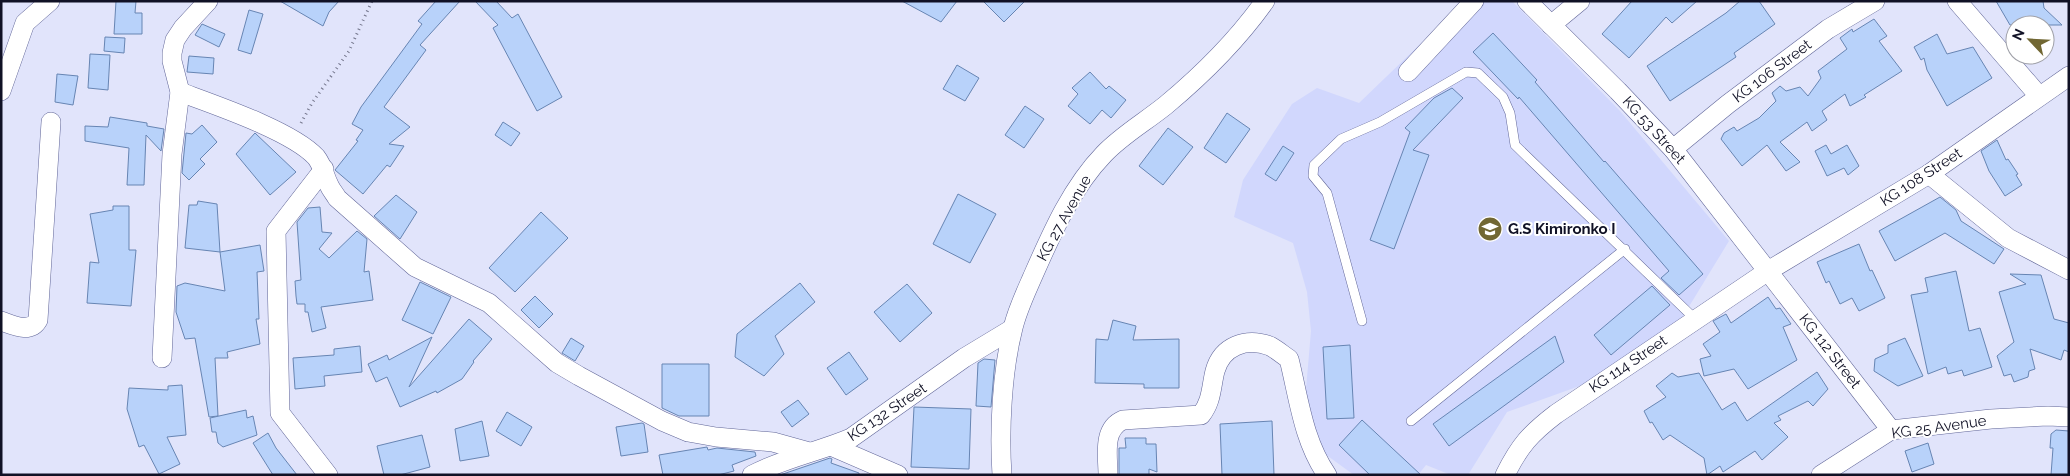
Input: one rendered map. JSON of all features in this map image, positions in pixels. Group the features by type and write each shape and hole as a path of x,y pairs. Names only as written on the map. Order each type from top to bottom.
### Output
{"street":[{"path":"1,90 25,23 50,1"},
{"path":"162,358 172,154 180,92 172,61 175,40 208,1"},
{"name":"KG 27 Avenue","path":"1002,475 1003,393 1012,329 1045,248 1076,190 1087,172 1119,140 1165,106 1209,65 1251,21 1265,1"},
{"path":"1408,72 1474,1"},
{"name":"KG 53 Street","path":"1527,1 1673,149 1768,271"},
{"path":"1551,25 1580,1"},
{"name":"KG 106 Street","path":"1673,149 1728,104 1828,28 1875,1"},
{"path":"1957,1 2039,96"},
{"name":"KG 108 Street","path":"1768,271 1929,174 2069,76"},
{"path":"180,92 270,129 302,146 317,158 337,198 415,267 489,303 557,363 688,432 716,437 773,442 810,452"},
{"path":"1,321 27,328 36,324 38,320 51,122"},
{"path":"324,169 276,231 280,413 328,475"},
{"path":"1929,174 2008,238 2069,270"},
{"name":"KG 114 Street","path":"1505,475 1530,435 1556,414 1768,271"},
{"name":"KG 112 Street","path":"1768,271 1891,430"},
{"name":"KG 132 Street","path":"752,475 777,462 851,438 964,358 1012,329"},
{"path":"1108,475 1109,435 1117,423 1123,420 1201,414 1211,398 1216,370 1226,352 1238,343 1250,342 1271,346 1289,359 1303,424 1319,463 1327,475"},
{"name":"KG 25 Avenue","path":"1821,475 1891,430 1991,419 2048,416 2069,417"},
{"path":"831,446 898,475"}],"lane":[{"path":"1362,321 1327,192 1313,176 1314,165 1341,139 1380,122 1466,72 1478,73 1503,97 1510,113 1515,145 1557,187 1625,249 1695,319"},
{"path":"1411,421 1625,249"}],"path":[{"path":"301,123 312,103 349,50 372,1"}],"shaded area":[{"name":"G.S Kimironko I","path":"1465,1 1512,1 1620,111 1729,241 1682,318 1610,375 1507,412 1468,475 1451,475 1426,465 1418,475 1354,475 1325,454 1305,401 1311,331 1307,292 1293,243 1234,217 1243,180 1292,104 1317,88 1359,103"}],"building":[{"path":"116,1 136,1 135,13 142,13 142,34 114,34"},
{"path":"280,1 339,1 329,12 323,26"},
{"path":"436,1 460,1 420,45 426,50 384,107 410,127 389,144 404,146 390,167 387,165 363,194 335,170 358,141 356,140 363,130 352,124 361,107 422,24 418,21"},
{"path":"475,1 496,1 512,18 518,14 562,97 537,111 493,28 498,25"},
{"path":"902,1 957,1 941,22"},
{"path":"983,1 1025,1 1004,22"},
{"path":"1632,1 1697,1 1672,23 1666,17 1629,58 1602,34"},
{"path":"1740,1 1759,1 1775,24 1734,53 1736,57 1670,101 1647,66 1726,13"},
{"path":"1996,1 2043,1 2044,8 2051,15 2005,15"},
{"path":"249,10 263,14 251,54 238,50"},
{"path":"2055,18 2062,25 2055,25"},
{"path":"1874,19 1887,36 1879,41 1902,71 1850,106 1845,94 1822,111 1827,120 1812,131 1807,122 1780,142 1800,162 1786,171 1767,145 1742,166 1721,139 1724,133 1734,127 1737,131 1759,118 1776,101 1772,93 1780,86 1786,91 1800,87 1808,96 1821,78 1818,71 1847,49 1840,38 1852,29 1853,32"},
{"path":"202,24 225,34 219,47 195,35"},
{"path":"1493,33 1537,80 1535,82 1703,274 1679,295 1661,278 1669,271 1519,97 1518,99 1473,52"},
{"path":"1937,34 1947,54 1973,47 1992,78 1947,106 1927,70 1924,58 1921,60 1914,47"},
{"path":"105,37 125,38 124,53 104,51"},
{"path":"90,54 110,55 108,90 88,88"},
{"path":"189,56 214,58 213,74 187,72"},
{"path":"957,65 979,78 965,101 943,89"},
{"path":"1090,72 1106,89 1109,86 1126,100 1111,118 1102,110 1090,124 1068,106 1078,94 1072,88"},
{"path":"57,74 78,76 73,105 55,102"},
{"path":"1452,88 1463,98 1413,150 1429,155 1394,249 1370,240 1410,132 1405,128 1434,98"},
{"path":"1025,106 1044,119 1024,148 1005,135"},
{"path":"1227,113 1250,129 1226,163 1204,148"},
{"path":"110,117 147,123 147,126 164,129 161,151 146,135 144,185 127,185 129,148 85,141 85,126 108,127"},
{"path":"503,122 520,133 511,146 495,135"},
{"path":"202,125 217,142 200,159 205,164 189,180 182,173 186,133 192,134"},
{"path":"1168,128 1193,147 1163,185 1139,166"},
{"path":"255,133 296,172 270,195 236,154"},
{"path":"1997,140 2006,160 2008,159 2018,174 2016,175 2022,185 2005,196 1989,171 1981,151"},
{"path":"1826,145 1831,154 1847,145 1859,166 1848,175 1844,168 1827,176 1815,151"},
{"path":"1283,146 1294,153 1276,181 1265,174"},
{"path":"958,194 996,214 970,263 933,244"},
{"path":"396,195 417,212 400,239 374,216"},
{"path":"1940,197 1956,210 1961,221 2004,249 1994,264 1945,233 1895,261 1879,231"},
{"path":"198,201 217,204 220,252 185,248 189,205 197,205"},
{"path":"113,206 129,206 129,250 136,250 131,306 87,303 90,262 99,263 90,214 113,210"},
{"path":"320,207 322,232 332,233 319,249 329,258 357,231 367,239 364,272 369,271 373,300 321,307 326,328 312,332 308,312 305,312 305,304 297,304 295,281 301,280 297,222 308,208"},
{"path":"541,212 568,238 515,292 489,268"},
{"path":"1859,244 1870,271 1872,270 1885,298 1859,311 1852,298 1840,304 1829,281 1826,283 1817,262"},
{"path":"260,245 264,271 257,272 259,319 256,319 260,344 227,352 228,358 215,358 218,416 209,417 195,338 185,339 176,312 177,286 185,283 225,291 220,252"},
{"path":"1956,271 1969,331 1980,328 1992,367 1964,376 1962,370 1948,374 1946,367 1928,374 1911,295 1928,292 1925,278"},
{"path":"2010,274 2041,275 2054,319 2069,323 2069,352 2064,350 2061,360 2030,349 2035,369 2029,371 2028,377 2014,382 2011,374 2004,376 1997,356 2014,342 1999,292 2026,284"},
{"path":"420,282 451,297 433,334 402,320"},
{"path":"800,283 815,302 775,336 784,354 764,376 735,357 737,334"},
{"path":"907,284 932,313 900,342 874,312"},
{"path":"1652,286 1670,305 1611,355 1594,335"},
{"path":"535,296 553,314 539,328 521,310"},
{"path":"1768,297 1776,309 1780,308 1791,324 1783,327 1797,360 1748,389 1734,369 1704,376 1700,359 1711,356 1703,344 1720,332 1713,321 1726,314 1731,323"},
{"path":"469,319 492,339 473,361 462,379 437,393 436,391 400,407 387,377 376,382 368,364 387,355 389,360 432,337 409,387"},
{"path":"1113,320 1136,326 1133,340 1179,339 1179,388 1144,388 1144,384 1095,383 1096,339 1108,340"},
{"path":"1555,336 1564,362 1449,446 1433,424"},
{"path":"571,338 584,346 575,361 562,353"},
{"path":"1905,338 1923,376 1898,386 1874,371 1875,359 1888,353 1888,345"},
{"path":"1350,345 1354,418 1327,419 1323,347"},
{"path":"360,346 362,372 324,376 325,386 295,389 293,358 334,355 334,349"},
{"path":"849,352 868,379 846,395 827,368"},
{"path":"984,359 995,360 991,407 976,406 978,363"},
{"path":"662,364 709,364 709,416 679,416 662,408"},
{"path":"1817,372 1828,389 1813,406 1808,401 1778,416 1781,420 1774,423 1788,437 1762,460 1755,451 1723,472 1720,466 1707,475 1704,458 1670,435 1663,440 1652,422 1650,423 1644,411 1666,397 1656,386 1672,373 1678,377 1699,373 1722,410 1735,402 1747,421"},
{"path":"182,385 186,435 167,437 180,464 159,474 144,445 139,447 127,409 129,388 168,390 168,386"},
{"path":"798,400 809,414 792,427 781,412"},
{"path":"914,407 971,409 969,469 911,467"},
{"path":"246,410 247,418 253,416 257,435 223,447 218,443 216,432 212,432 210,418"},
{"path":"507,412 532,427 521,446 496,431"},
{"path":"1362,420 1421,475 1370,475 1339,445"},
{"path":"482,421 489,456 460,461 455,429"},
{"path":"1272,421 1274,475 1222,475 1220,424"},
{"path":"644,424 648,452 621,456 616,427"},
{"path":"2056,430 2069,431 2069,475 2051,475 2053,448 2050,448 2051,434"},
{"path":"268,433 276,448 297,475 273,475 253,443"},
{"path":"422,435 430,467 400,475 384,475 377,446"},
{"path":"1125,438 1146,438 1146,444 1156,444 1157,472 1149,469 1149,475 1119,475 1119,448 1126,448"},
{"path":"1928,443 1934,464 1912,472 1905,451"},
{"path":"707,447 708,450 717,448 755,452 756,456 732,465 734,471 718,475 663,475 659,455"},
{"path":"830,458 832,459 831,463 859,473 859,475 780,475"}],"place":[{"name":"G.S Kimironko I","path":"1490,229"}]}
